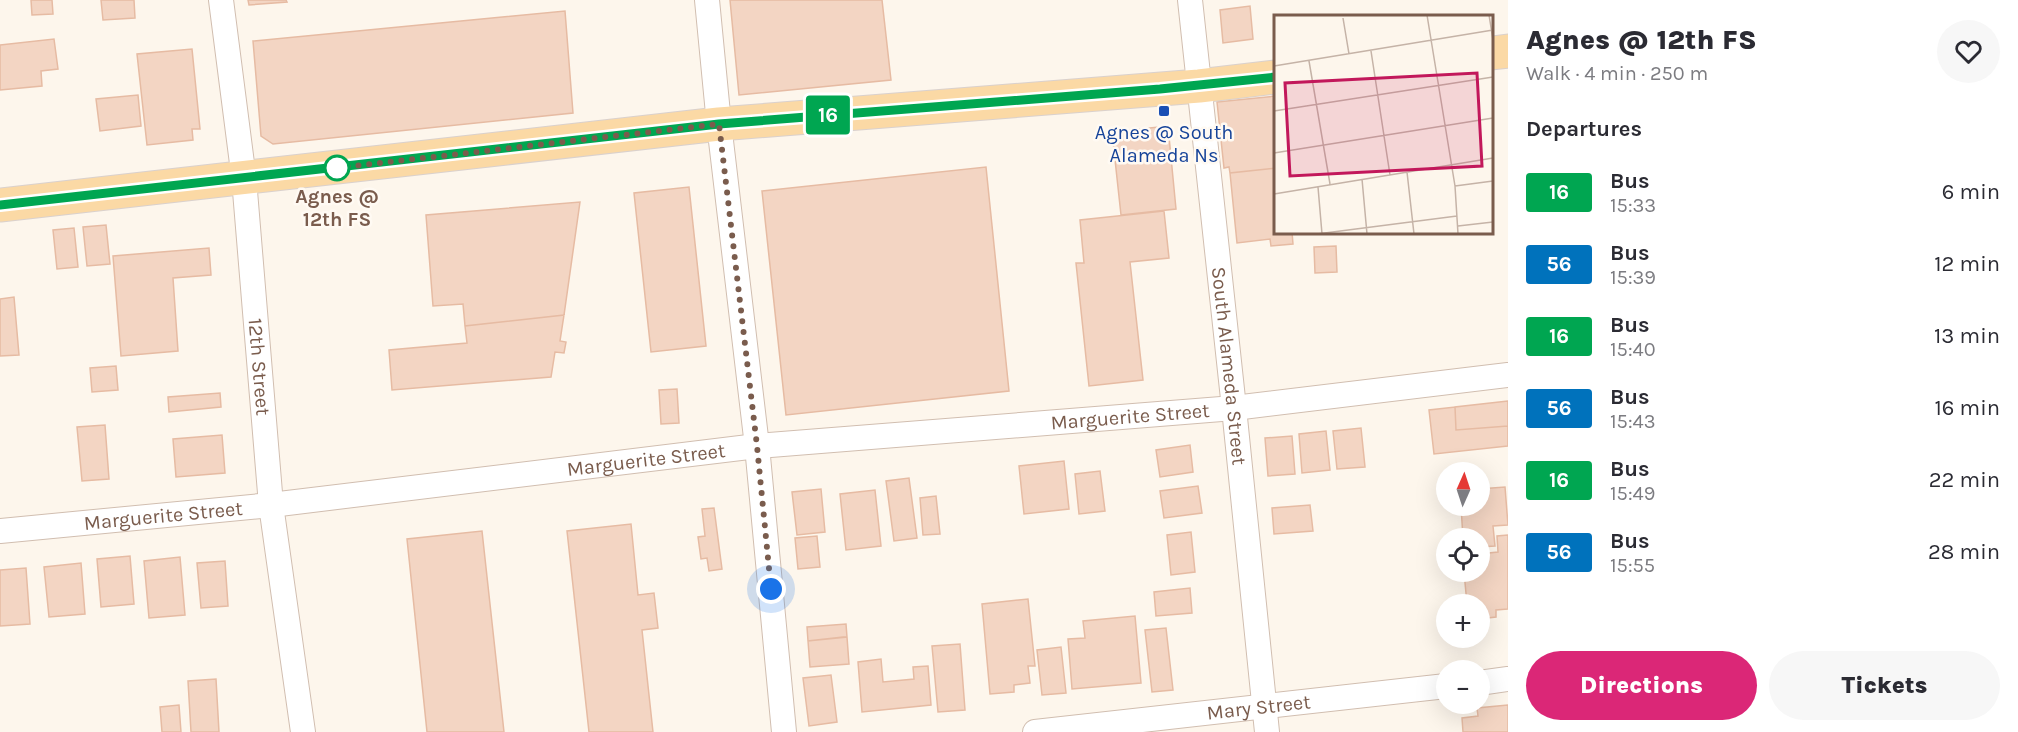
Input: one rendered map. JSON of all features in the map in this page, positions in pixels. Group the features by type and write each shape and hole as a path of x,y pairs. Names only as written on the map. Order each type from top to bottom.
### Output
{"main road":[{"path":"1493,53 1508,51"},
{"path":"0,206 719,124 1199,86 1274,77"}],"street":[{"name":"12th Street","path":"221,0 244,179 271,505 303,732"},
{"path":"707,0 719,124 757,446 784,732"},
{"name":"South Alameda Street","path":"1190,0 1267,732"},
{"name":"Marguerite Street","path":"0,531 271,505 757,446 1234,408 1508,375"},
{"path":"1490,682 1508,680"},
{"name":"Mary Street","path":"1035,732 1436,687"}],"building":[{"path":"31,0 52,0 53,14 32,15"},
{"path":"101,0 134,0 135,18 103,20"},
{"path":"248,0 286,0 287,2 249,5"},
{"path":"730,0 882,0 891,80 739,95"},
{"path":"1250,6 1253,39 1223,43 1220,10"},
{"path":"565,11 573,113 273,144 261,136 253,41"},
{"path":"54,39 58,69 41,71 42,86 0,90 0,45"},
{"path":"192,49 200,129 192,129 193,140 147,145 137,54"},
{"path":"138,95 141,126 100,131 96,99"},
{"path":"1274,96 1274,168 1230,173 1229,167 1224,168 1217,102"},
{"path":"1168,126 1176,209 1121,215 1112,132"},
{"path":"986,167 1009,391 786,415 762,191"},
{"path":"1274,168 1274,234 1292,234 1293,244 1271,246 1270,239 1237,243 1230,173"},
{"path":"689,187 706,346 651,352 634,193"},
{"path":"580,202 564,315 465,326 463,304 433,306 426,215"},
{"path":"1164,211 1169,258 1130,262 1143,380 1089,386 1076,263 1084,263 1080,220"},
{"path":"106,225 110,264 87,266 83,227"},
{"path":"74,228 78,267 57,269 53,230"},
{"path":"1336,246 1337,272 1315,273 1314,247"},
{"path":"209,248 211,275 173,278 178,351 121,356 113,256"},
{"path":"14,297 19,355 0,356 0,299"},
{"path":"564,315 560,341 566,342 564,353 555,352 551,377 392,390 389,350 467,343 465,326"},
{"path":"116,366 118,390 92,392 90,368"},
{"path":"677,389 679,423 661,424 659,390"},
{"path":"220,393 221,407 169,412 168,397"},
{"path":"1508,401 1508,426 1456,430 1455,407"},
{"path":"1455,407 1456,430 1508,426 1508,446 1434,454 1429,410"},
{"path":"105,425 109,479 82,481 77,427"},
{"path":"1361,428 1365,467 1337,469 1333,431"},
{"path":"1326,431 1330,470 1302,473 1299,434"},
{"path":"222,435 225,473 176,477 173,439"},
{"path":"1292,436 1295,474 1268,476 1265,438"},
{"path":"1190,445 1193,472 1160,477 1156,450"},
{"path":"1064,461 1069,509 1024,514 1019,466"},
{"path":"1100,471 1105,511 1079,514 1075,474"},
{"path":"909,478 917,538 894,541 886,481"},
{"path":"1198,486 1202,513 1164,518 1160,491"},
{"path":"1505,487 1508,525 1493,526 1495,546 1490,546 1490,528 1462,528 1462,516 1490,516 1490,488"},
{"path":"821,489 825,532 797,535 792,492"},
{"path":"875,490 881,546 846,550 840,494"},
{"path":"936,496 940,534 923,535 920,498"},
{"path":"1310,505 1313,531 1274,534 1272,508"},
{"path":"714,508 722,569 709,571 707,558 701,559 698,537 705,536 702,509"},
{"path":"631,524 638,595 654,593 658,628 642,630 653,732 589,732 567,531"},
{"path":"482,531 504,732 427,732 407,539"},
{"path":"1191,532 1195,572 1171,575 1167,535"},
{"path":"1508,535 1508,609 1496,610 1496,617 1490,618 1490,594 1466,594 1465,582 1490,582 1490,553 1498,552 1497,536"},
{"path":"817,536 820,567 798,569 795,538"},
{"path":"130,556 134,604 101,607 97,559"},
{"path":"180,557 185,615 149,618 144,561"},
{"path":"225,561 228,606 201,608 197,563"},
{"path":"81,563 85,614 49,617 44,567"},
{"path":"26,568 30,624 0,626 0,570"},
{"path":"1190,588 1192,613 1156,616 1154,592"},
{"path":"1028,599 1035,666 1028,666 1030,683 1014,685 1014,692 990,694 982,604"},
{"path":"1135,616 1141,683 1072,689 1068,639 1085,638 1083,621"},
{"path":"846,624 847,637 808,641 807,627"},
{"path":"1166,628 1173,690 1152,692 1145,630"},
{"path":"847,637 849,664 810,667 808,641"},
{"path":"960,644 965,710 938,712 932,646"},
{"path":"1061,647 1066,693 1042,695 1037,650"},
{"path":"881,659 883,682 914,679 913,667 928,666 931,705 862,712 858,662"},
{"path":"831,675 837,722 809,726 803,678"},
{"path":"216,679 219,732 191,732 188,681"},
{"path":"179,705 181,732 162,732 160,707"},
{"path":"1508,705 1508,732 1463,732 1462,718 1490,714 1490,707"}],"bus line":[{"name":"16","path":"0,205 719,124 1199,86 1274,77"}],"place":[{"name":"Agnes @ South Alameda Ns","path":"1164,111"},
{"name":"Agnes @ 12th FS","path":"337,168"}],"route":[{"path":"337,168 719,124 757,446 771,589"}]}
